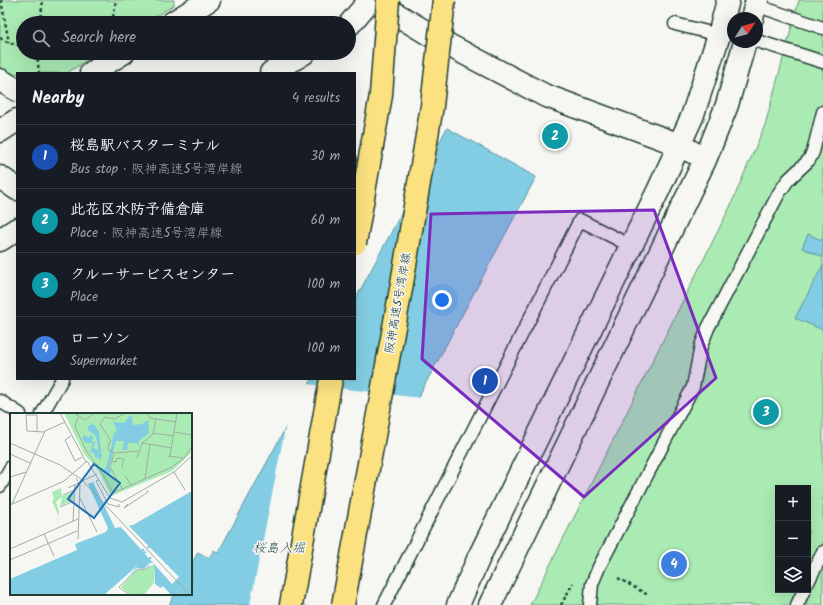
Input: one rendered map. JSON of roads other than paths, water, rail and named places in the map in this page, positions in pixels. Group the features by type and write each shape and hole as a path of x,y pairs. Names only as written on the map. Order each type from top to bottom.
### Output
{"highway":[{"path":"356,237 381,95 388,0"},
{"name":"阪神高速5号湾岸線","path":"343,605 401,289 432,106 446,5"},
{"path":"291,605 331,380"}],"street":[{"path":"183,16 208,0"},
{"path":"356,17 371,0 436,39 544,95 680,145 705,160"},
{"path":"458,605 480,555 680,145 692,117 719,35 728,0"},
{"path":"490,605 705,160 727,105 743,48"},
{"path":"93,72 112,60"},
{"path":"273,72 292,60"},
{"path":"0,80 16,89"},
{"path":"0,131 16,121"},
{"path":"0,177 16,188"},
{"path":"0,240 16,229"}],"lane":[{"path":"436,39 446,5"},
{"path":"755,8 823,28"},
{"path":"674,24 719,35"},
{"path":"763,43 823,62"},
{"path":"590,605 592,584 599,567 693,387 701,346 708,328 779,194 788,180 809,160 813,152 823,112"},
{"path":"384,605 580,220 631,246"},
{"path":"43,413 61,380"},
{"path":"0,401 18,413"},
{"path":"0,486 10,469"},
{"path":"811,576 823,552"},
{"path":"796,605 802,593"}],"water":[{"name":"桜島入堀","path":"447,128 536,177 307,605 169,605 174,595 192,595 192,563 198,552 209,558 214,550 218,553 311,380 356,380 356,298"},
{"path":"808,234 821,240 823,237 823,257 802,248"},
{"path":"823,265 823,330 795,318"}],"place":[{"name":"此花区水防予備倉庫","path":"555,136"},
{"name":"桜島駅バスターミナル","path":"485,381"},
{"name":"クルーサービスセンター","path":"766,412"},
{"name":"ローソン","path":"674,564"}]}
